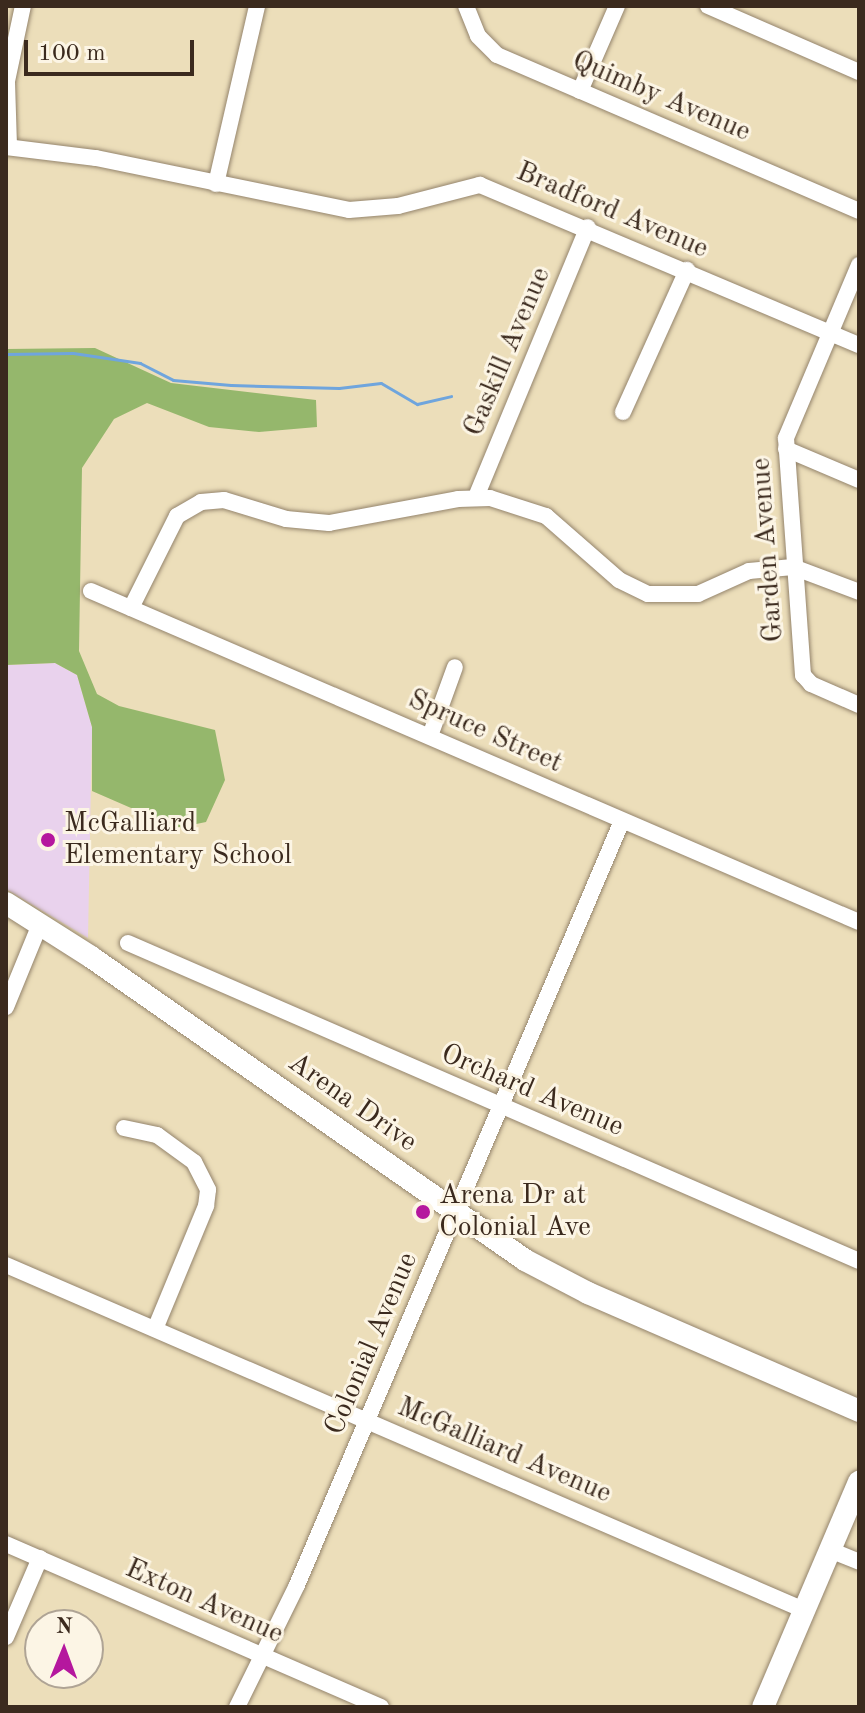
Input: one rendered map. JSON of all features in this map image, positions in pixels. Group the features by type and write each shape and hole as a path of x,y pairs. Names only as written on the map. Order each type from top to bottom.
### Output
{"main road":[{"name":"Arena Drive","path":"6,903 457,1213 559,1279 859,1411"},
{"name":"Arena Drive","path":"6,910 40,924"},
{"path":"763,1707 859,1482"}],"street":[{"path":"8,147 7,81 23,6"},
{"path":"216,184 257,6"},
{"name":"Quimby Avenue","path":"466,6 471,25 486,47 580,91 859,211"},
{"path":"580,91 617,6"},
{"path":"708,6 732,11 859,72"},
{"name":"Bradford Avenue","path":"8,147 96,158 349,210 398,206 480,185 588,227 859,345"},
{"name":"Gaskill Avenue","path":"476,497 588,227"},
{"name":"Garden Avenue","path":"859,265 786,449 803,675 825,690 859,705"},
{"path":"623,412 687,270"},
{"path":"786,449 859,480"},
{"path":"131,608 168,527 201,502 236,502 286,519 329,523 476,497 511,501 546,516 619,580 648,594 698,594 749,571 793,567 859,592"},
{"name":"Spruce Street","path":"91,591 859,922"},
{"path":"430,736 455,667"},
{"name":"Colonial Avenue","path":"237,1707 260,1654 297,1585 622,821"},
{"path":"6,1007 40,924"},
{"name":"Orchard Avenue","path":"128,943 183,973 502,1106 859,1261"},
{"path":"124,1128 157,1135 194,1162 208,1190 206,1206 155,1329"},
{"name":"McGalliard Avenue","path":"6,1265 804,1610"},
{"name":"Exton Avenue","path":"6,1544 381,1707"},
{"path":"830,1550 859,1562"},
{"path":"6,1637 40,1558"}],"shaded area":[{"name":"McGalliard Elementary School","path":"55,663 77,675 92,727 88,938 6,889 6,665"}],"green space":[{"path":"95,348 171,383 316,400 317,427 259,432 209,427 147,403 114,419 82,468 79,651 97,694 119,706 215,730 225,780 206,822 177,828 92,791 92,727 77,675 55,663 6,665 6,349"}],"waterway":[{"path":"6,354 73,353 140,363 173,380 231,385 339,388 381,383 417,404 451,396"}],"place":[{"name":"McGalliard Elementary School","path":"48,840"},
{"name":"Arena Dr at Colonial Ave","path":"423,1212"}]}
